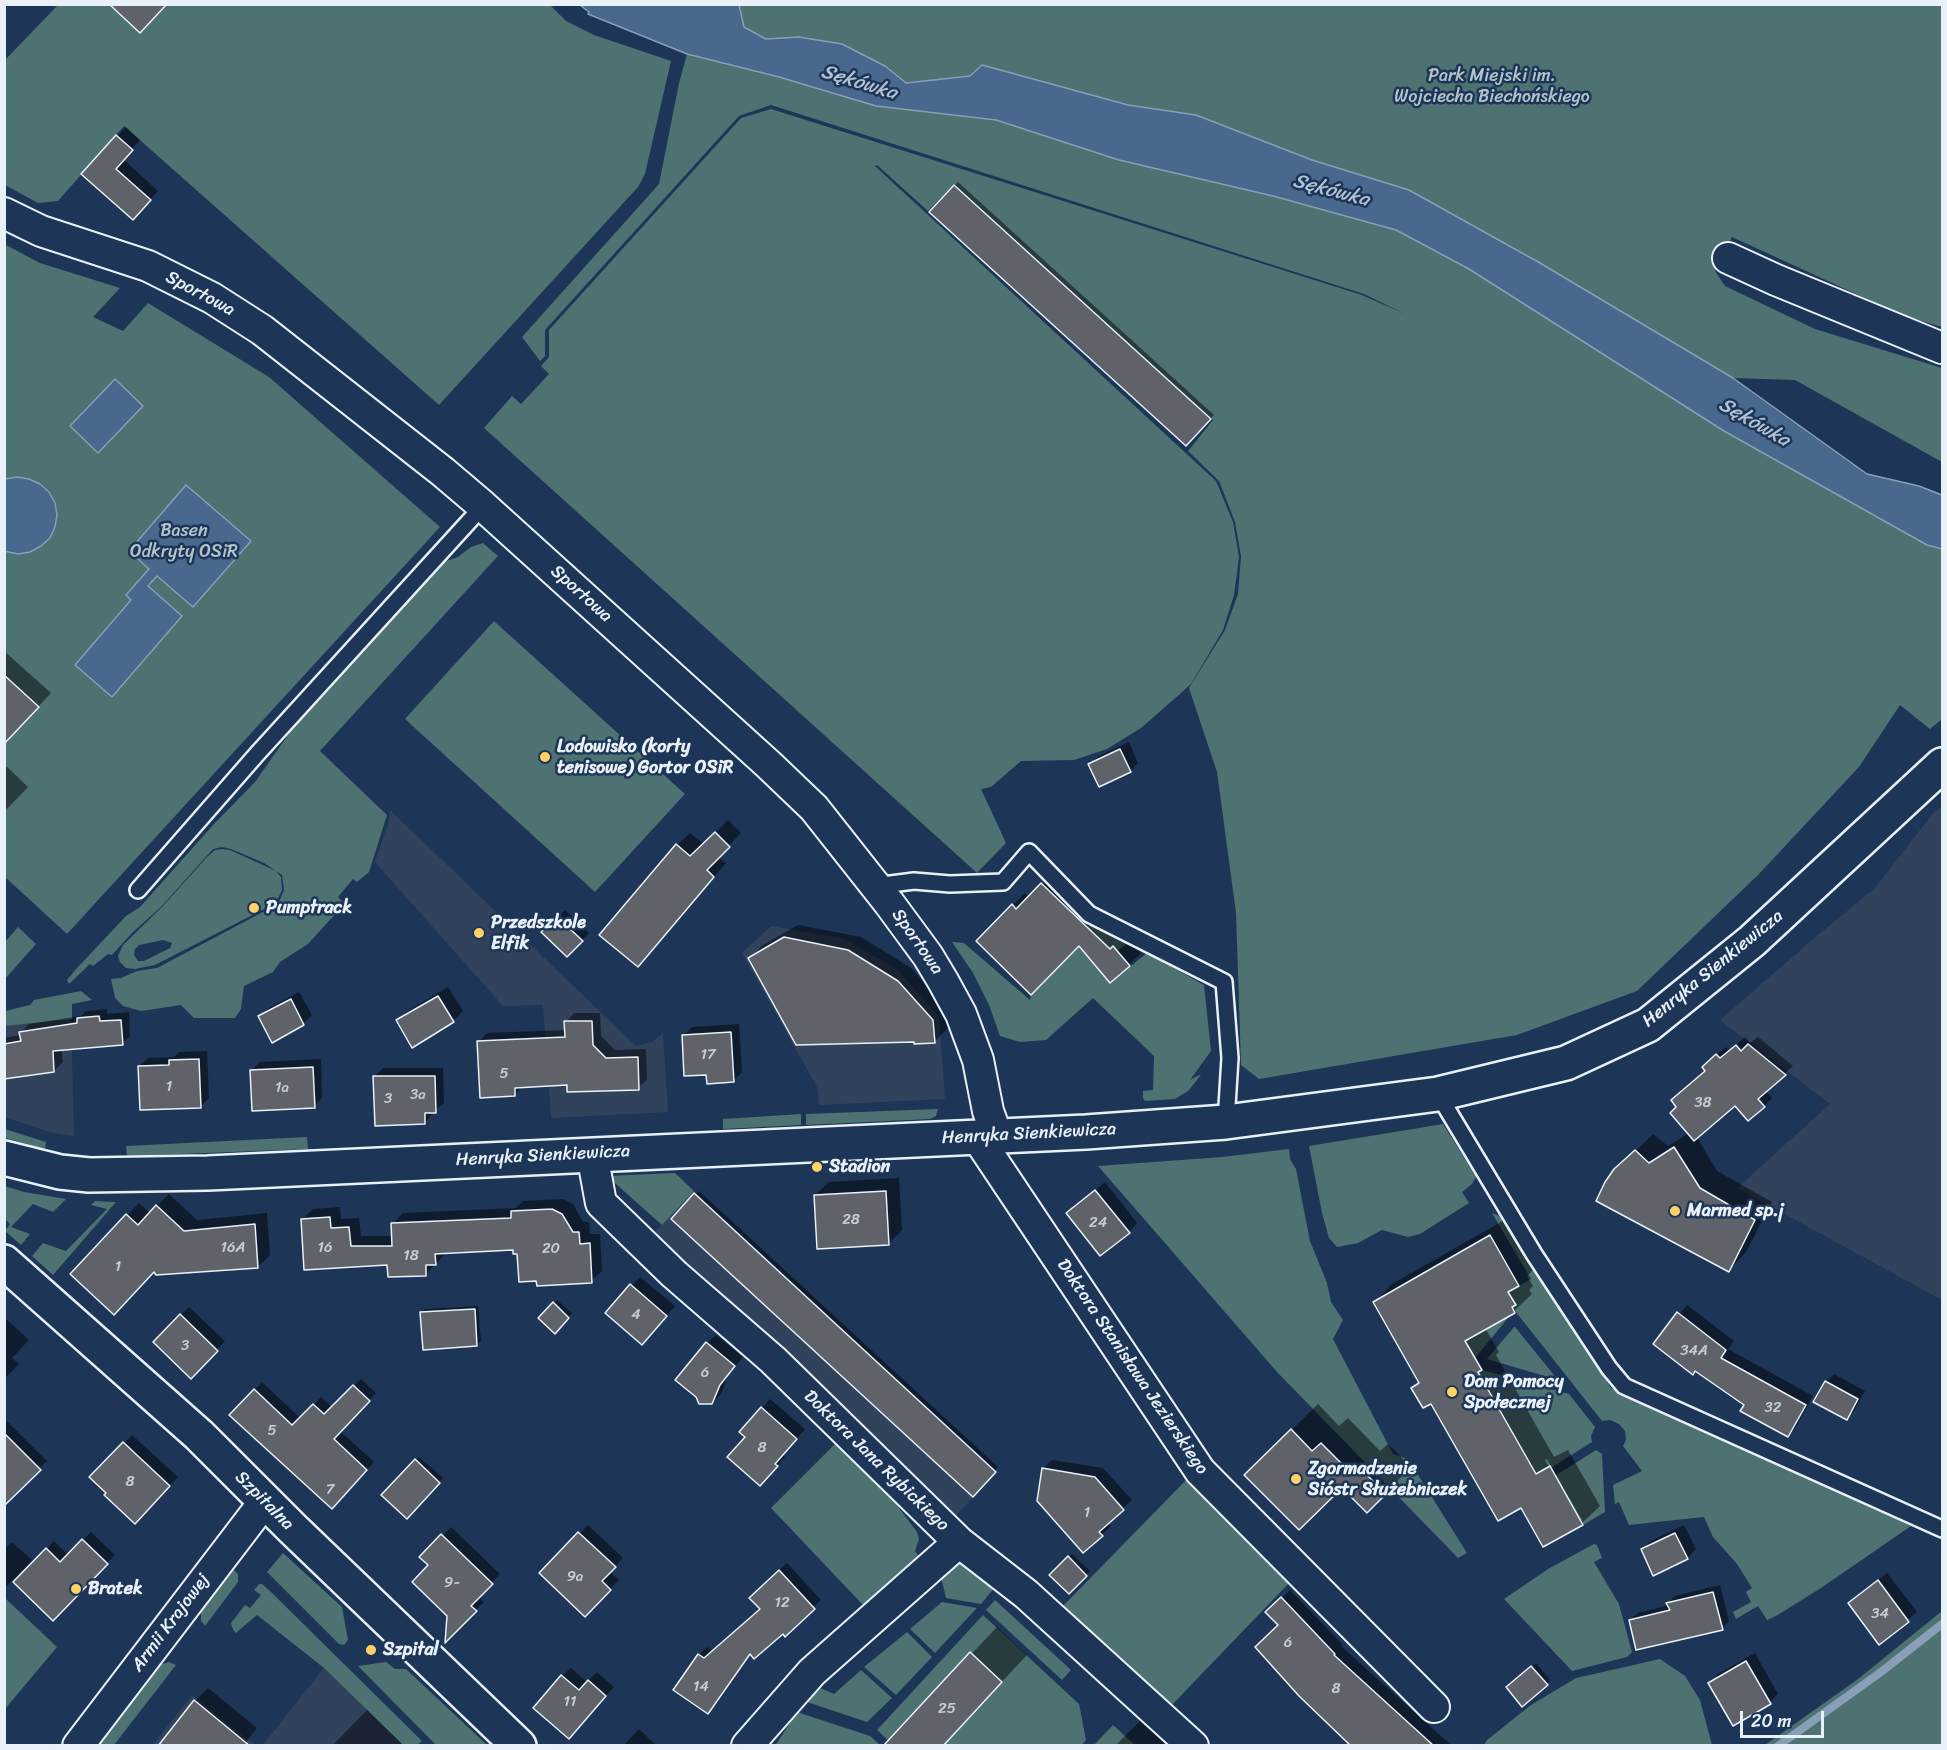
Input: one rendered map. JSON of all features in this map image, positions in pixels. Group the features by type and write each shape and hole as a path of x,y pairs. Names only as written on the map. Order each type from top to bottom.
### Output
{"main road":[{"name":"Henryka Sienkiewicza","path":"4,1158 60,1172 112,1176 987,1137 1226,1122 1438,1094 1566,1063 1648,1025 1752,941 1942,765"},
{"name":"Szpitalna","path":"4,1262 199,1435 519,1746"}],"street":[{"name":"Sportowa","path":"4,213 41,231 148,266 212,298 262,330 483,506 791,786 814,808 928,956 961,1014 980,1068 988,1111 987,1137"},
{"path":"1728,258 1942,348"},
{"name":"Doktora Stanisława Jezierskiego","path":"987,1137 1200,1471 1434,1707"},
{"name":"Doktora Jana Rybickiego","path":"592,1154 602,1203 674,1274 772,1360 959,1542 1026,1594 1193,1746"},
{"name":"Armii Krajowej","path":"78,1746 265,1501"},
{"path":"747,1746 812,1672 959,1542"}],"lane":[{"path":"138,890 483,506"},
{"path":"875,886 914,881 950,884 1003,882 1029,852 1089,914 1224,982 1230,1058 1226,1122"},
{"path":"1438,1094 1534,1254 1609,1368 1624,1386 1942,1529"}],"shaded area":[{"path":"1942,806 1942,1300 1737,1188 1830,1104 1720,1020 1875,888 1933,813"},
{"name":"Przedszkole Elfik","path":"390,810 636,1046 652,1042 663,1033 668,1112 551,1118 543,1005 503,1006 375,862 388,824"},
{"path":"771,926 845,939 898,970 939,1017 945,1099 819,1105 817,1087 742,953"},
{"path":"71,1019 74,1136 53,1133 5,1117 4,1026"},
{"path":"694,1191 997,1471 953,1519 651,1236"},
{"path":"324,1668 402,1745 262,1746"},
{"path":"192,1695 255,1745 152,1746"}],"green space":[{"path":"549,4 566,21 594,35 671,61 645,174 638,187 439,405 124,126 58,201 38,203 5,185 4,61 58,5 109,5 140,33 167,5"},
{"name":"Park Miejski im. Wojciecha Biechońskiego","path":"739,5 1942,5 1942,327 1904,316 1732,237 1715,271 1725,286 1815,329 1942,368 1942,462 1795,380 1733,378 1540,263 1409,190 1312,160 1196,115 1128,105 974,71 970,76 906,83 885,66 799,37 766,39 744,27"},
{"path":"687,54 779,77 876,106 996,120 1119,160 1273,196 1396,230 1469,269 1724,431 1927,545 1942,549 1942,719 1930,729 1900,705 1859,767 1758,875 1637,991 1517,1035 1259,1079 1241,1065 1236,913 1217,772 1189,688 1225,630 1238,594 1241,556 1235,522 1219,481 1188,451 1213,420 954,184 928,211 877,165 875,166 1216,481 1233,522 1239,557 1234,595 1223,630 1191,684 1181,693 1141,728 1107,749 1074,760 1021,761 991,787 981,789 1006,843 977,873 484,428 512,396 521,404 549,374 541,366 549,357 549,330 741,118 771,109 1362,295 1405,314 1364,294 771,105 739,116 545,330 545,356 540,361 522,337 659,184"},
{"name":"Basen Odkryty OSiR","path":"4,244 40,263 120,288 93,317 123,331 148,303 269,377 440,527 67,934 5,877"},
{"path":"483,543 498,556 320,751 387,815 369,872 357,882 353,879 338,897 344,903 308,944 280,962 273,972 244,986 241,1009 235,1018 194,1018 181,1005 141,1011 123,1006 115,998 111,979 157,968 278,904 284,890 282,875 264,863 222,847 213,849 162,906 112,955 108,954 93,966 90,964 69,984 67,980 77,968 126,916 140,907 255,782 293,728 304,708 440,563 458,557 471,547"},
{"name":"Lodowisko (korty tenisowe) Gortor OSiR","path":"494,621 685,794 595,892 405,719"},
{"name":"Pumptrack","path":"215,850 230,850 276,871 281,877 282,890 276,903 155,965 135,969 126,968 118,956 123,945","holes":["163,940 172,943 170,948 144,961 138,961 134,955 139,945"]},
{"path":"1093,923 1130,941 1117,951 1113,946 1093,962 1111,982 1147,953 1204,985 1211,1051 1190,1080 1201,1074 1197,1080 1188,1091 1175,1099 1145,1101 1143,1091 1153,1090 1154,1056 1093,998 1046,1040 1020,1042 1000,1036 989,1005 973,973 952,942 964,943 1030,1000 1031,995 1068,957 1087,927"},
{"path":"18,927 36,944 5,979 5,942"},
{"path":"81,991 92,1000 72,1004 72,1019 5,1026 5,1011 30,1005 34,1000"},
{"path":"938,1109 936,1116 930,1119 806,1125 806,1114"},
{"path":"801,1114 801,1125 723,1129 723,1119"},
{"path":"1443,1124 1476,1177 1472,1184 1462,1192 1469,1203 1420,1234 1408,1237 1382,1230 1358,1243 1337,1247 1329,1238 1322,1213 1309,1146"},
{"path":"5,1129 46,1142 45,1149 5,1138"},
{"path":"307,1137 308,1149 127,1156 126,1146"},
{"path":"1289,1149 1290,1159 1296,1169 1310,1241 1327,1283 1331,1302 1343,1320 1333,1339 1393,1454 1408,1459 1467,1553 1458,1558 1277,1372 1098,1166 1222,1157"},
{"path":"675,1173 694,1191 662,1225 607,1176"},
{"path":"5,1186 24,1192 66,1199 53,1212 33,1204 11,1227 30,1234 21,1245 5,1231 10,1224 5,1219"},
{"path":"95,1201 116,1202 53,1275 32,1256 43,1243 66,1251 107,1209 91,1205"},
{"path":"1492,1213 1504,1218 1611,1388 1911,1526 1776,1616 1767,1620 1758,1606 1736,1619 1733,1612 1751,1602 1746,1592 1752,1588 1737,1564 1713,1537 1704,1517 1629,1525 1619,1502 1615,1504 1613,1485 1642,1471 1623,1446 1626,1440 1625,1431 1619,1424 1610,1420 1602,1421 1512,1307 1516,1305 1508,1292 1531,1279"},
{"path":"1508,1318 1475,1358 1462,1343"},
{"path":"1515,1327 1558,1380 1487,1359"},
{"path":"1482,1370 1569,1394 1595,1427 1591,1436 1592,1442 1551,1468 1549,1466 1536,1474 1478,1372"},
{"path":"836,1443 896,1504 917,1532 919,1539 915,1551 919,1557 863,1605 771,1508"},
{"path":"1596,1450 1602,1454 1605,1512 1583,1525 1555,1476"},
{"path":"1192,1474 1292,1580 1168,1709 1061,1608"},
{"path":"1594,1544 1597,1545 1602,1558 1594,1562 1619,1604 1632,1652 1627,1657 1572,1671 1504,1599 1548,1569"},
{"path":"283,1553 342,1607 348,1640 344,1645 339,1644 267,1572"},
{"path":"962,1557 995,1587 981,1604 946,1598 940,1573"},
{"path":"233,1569 238,1574 238,1582 205,1626 201,1621 201,1608"},
{"path":"259,1584 271,1592 422,1741 417,1745 403,1745 324,1668 257,1615 236,1633 231,1623 245,1605 250,1608 261,1595 254,1590"},
{"path":"5,1598 57,1647 5,1709"},
{"path":"995,1600 1071,1670 1062,1680 986,1610"},
{"path":"942,1602 977,1608 935,1653 910,1629"},
{"path":"1942,1611 1942,1745 1765,1745 1858,1679"},
{"path":"983,1615 1079,1704 1086,1740 1081,1746 893,1745 877,1730"},
{"path":"907,1632 932,1657 896,1695 864,1667"},
{"path":"1660,1659 1685,1676 1700,1700 1712,1745 1484,1745 1487,1740 1531,1705 1576,1678"},
{"path":"169,1662 176,1665 114,1745 94,1746 157,1665"},
{"path":"386,1662 395,1669 406,1669 487,1745 436,1745 358,1666"},
{"path":"861,1670 892,1698 867,1722 798,1699 811,1684 834,1694"},
{"path":"797,1712 870,1736 880,1745 775,1746"},
{"path":"1113,1725 1135,1745 1094,1745"}],"water":[{"name":"Sękówka","path":"580,5 739,5 744,27 766,39 799,37 842,44 885,66 906,83 970,76 982,65 1128,105 1196,115 1312,160 1409,190 1540,263 1733,378 1867,474 1919,486 1942,495 1942,549 1927,545 1724,431 1469,269 1396,230 1273,196 1119,160 996,120 876,106 779,77 687,54 588,14 589,12"},
{"path":"115,379 143,406 98,453 70,426"},
{"path":"17,477 40,484 49,492 55,503 57,515 50,538 30,552 18,554 4,551 5,479"},
{"path":"186,485 251,541 193,607 157,576 148,586 182,616 112,697 75,665 131,600 126,595 149,569 129,551"}],"building":[{"path":"109,4 167,4 140,33"},
{"path":"116,135 133,150 116,169 151,200 133,220 81,174"},
{"path":"954,185 1211,419 1186,446 929,212"},
{"path":"4,675 39,707 4,744"},
{"path":"1120,749 1131,772 1099,787 1088,764"},
{"path":"715,832 730,847 707,870 714,877 638,967 599,935 676,844 690,856"},
{"path":"1041,883 1110,949 1113,946 1130,966 1110,983 1079,946 1031,995 976,941 1012,904 1016,909"},
{"path":"556,916 583,941 567,957 541,932"},
{"path":"784,937 848,950 898,981 933,1020 935,1043 796,1045 748,958"},
{"path":"438,996 454,1022 412,1048 396,1020"},
{"path":"291,999 304,1025 272,1043 258,1016"},
{"path":"99,1016 100,1021 121,1020 123,1045 53,1051 54,1072 4,1079 4,1044 21,1041 19,1032 77,1023 77,1018"},
{"path":"564,1021 592,1021 593,1045 606,1058 638,1057 639,1090 567,1092 567,1085 515,1088 515,1096 480,1098 477,1041 565,1037"},
{"path":"731,1032 734,1082 707,1084 706,1075 684,1076 682,1035"},
{"path":"1748,1044 1786,1075 1758,1099 1765,1107 1748,1121 1735,1106 1694,1141 1670,1113 1676,1107 1671,1100 1705,1071 1702,1067 1716,1054 1720,1058 1736,1045 1741,1051"},
{"path":"199,1059 201,1108 140,1110 138,1066 169,1065 169,1060"},
{"path":"313,1067 315,1108 252,1111 250,1070"},
{"path":"373,1076 435,1076 436,1113 425,1113 425,1124 375,1126"},
{"name":"Marmed sp.j","path":"1674,1147 1700,1188 1755,1220 1729,1272 1596,1201 1614,1169 1635,1150 1649,1163"},
{"path":"1095,1190 1130,1233 1100,1256 1066,1213"},
{"path":"886,1191 889,1245 817,1249 814,1195"},
{"path":"694,1193 996,1472 973,1497 671,1219"},
{"path":"156,1205 184,1231 255,1224 258,1268 156,1275 154,1272 114,1315 70,1274 126,1214 138,1225"},
{"path":"552,1209 562,1214 573,1232 579,1232 580,1244 590,1243 592,1283 537,1286 536,1281 519,1282 517,1254 513,1254 513,1250 435,1254 436,1265 426,1265 426,1276 388,1277 387,1265 304,1270 301,1219 330,1217 331,1228 349,1227 351,1246 392,1246 391,1223 511,1218 511,1211"},
{"name":"Dom Pomocy Społecznej","path":"1490,1235 1519,1286 1508,1292 1516,1305 1512,1307 1515,1313 1465,1341 1482,1370 1478,1372 1536,1474 1550,1466 1583,1525 1543,1547 1521,1508 1498,1521 1431,1404 1423,1408 1411,1388 1419,1383 1373,1302"},
{"path":"630,1284 667,1316 642,1345 605,1313"},
{"path":"553,1302 569,1318 555,1334 538,1318"},
{"path":"475,1309 477,1346 423,1350 420,1312"},
{"path":"1677,1312 1726,1350 1721,1358 1806,1405 1788,1437 1740,1411 1744,1405 1695,1371 1693,1375 1653,1344"},
{"path":"180,1314 218,1351 191,1379 153,1342"},
{"path":"706,1342 735,1366 720,1385 712,1404 699,1404 696,1397 675,1380"},
{"path":"1825,1381 1858,1399 1847,1420 1813,1402"},
{"path":"353,1385 370,1401 334,1439 367,1470 332,1509 229,1415 254,1389 292,1425 313,1404 324,1414"},
{"path":"761,1407 797,1439 775,1464 778,1466 760,1486 727,1457 745,1437 739,1432"},
{"name":"Zgormadzenie Sióstr Służebniczek","path":"1291,1429 1312,1451 1321,1443 1354,1476 1361,1469 1386,1494 1367,1513 1342,1488 1299,1530 1244,1475"},
{"path":"4,1433 41,1470 4,1506"},
{"path":"123,1442 170,1486 135,1524 104,1495 106,1493 89,1477"},
{"path":"415,1459 440,1483 407,1519 381,1495"},
{"path":"1042,1468 1095,1477 1124,1510 1099,1532 1103,1536 1083,1553 1037,1501"},
{"path":"578,1532 616,1567 602,1581 611,1590 585,1617 539,1573"},
{"path":"1675,1533 1688,1559 1653,1576 1641,1549"},
{"path":"441,1534 493,1584 471,1606 477,1611 445,1643 447,1616 412,1582 428,1565 419,1557"},
{"path":"82,1539 108,1564 53,1621 13,1582 46,1548 60,1562"},
{"path":"1068,1556 1087,1576 1069,1594 1049,1575"},
{"path":"779,1570 815,1609 785,1637 783,1634 754,1659 750,1654 708,1714 673,1690 698,1654 704,1658 760,1609 749,1598"},
{"path":"1878,1580 1909,1622 1879,1645 1848,1603"},
{"path":"1713,1592 1723,1630 1636,1650 1629,1620 1670,1610 1666,1603"},
{"path":"1281,1597 1334,1655 1434,1746 1351,1746 1299,1696 1255,1647 1278,1625 1265,1612"},
{"path":"970,1652 1002,1682 943,1746 883,1746"},
{"path":"1746,1661 1771,1704 1733,1726 1708,1683"},
{"path":"1531,1666 1548,1685 1522,1707 1506,1687"},
{"path":"561,1675 579,1690 588,1680 606,1696 569,1739 533,1708"},
{"path":"194,1700 250,1746 158,1746"}],"waterway":[{"path":"1778,1746 1881,1672 1942,1624"}],"place":[{"name":"Lodowisko (korty tenisowe) Gortor OSiR","path":"545,757"},
{"name":"Pumptrack","path":"254,908"},
{"name":"Przedszkole Elfik","path":"479,933"},
{"name":"Stadion","path":"817,1167"},
{"name":"Marmed sp.j","path":"1675,1211"},
{"name":"Dom Pomocy Społecznej","path":"1452,1392"},
{"name":"Zgormadzenie Sióstr Służebniczek","path":"1296,1479"},
{"name":"Bratek","path":"76,1589"},
{"name":"Szpital","path":"371,1650"}]}
